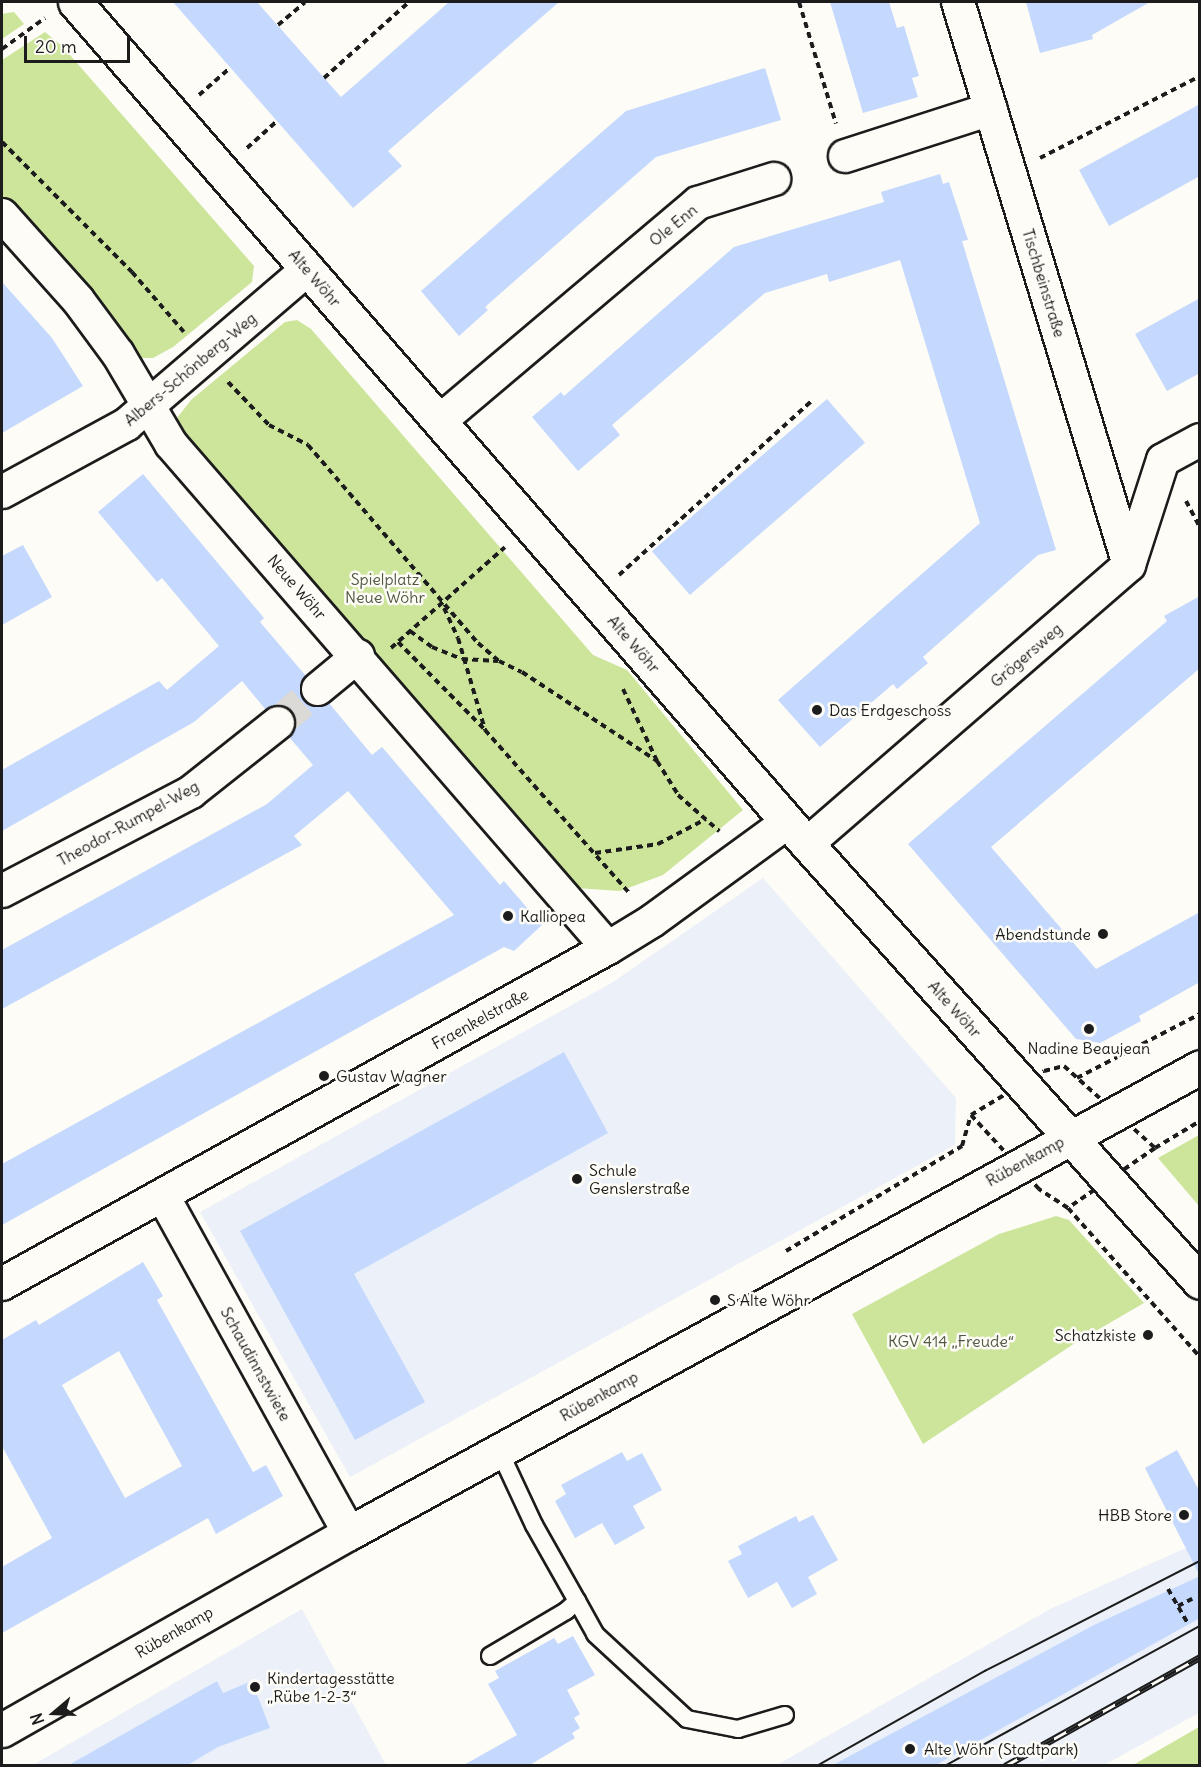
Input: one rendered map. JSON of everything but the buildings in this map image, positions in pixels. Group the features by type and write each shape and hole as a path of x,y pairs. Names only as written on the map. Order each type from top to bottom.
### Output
{"street":[{"name":"Tischbeinstraße","path":"958,2 1129,565"},
{"name":"Alte Wöhr","path":"63,8 308,269 798,833 1200,1282"},
{"path":"845,156 991,109"},
{"name":"Ole Enn","path":"440,421 698,203 774,179"},
{"name":"Neue Wöhr","path":"2,215 78,300 118,354 147,407 171,444 363,661 608,948"},
{"name":"Albers-Schönberg-Weg","path":"2,492 108,435 147,407 308,269"},
{"path":"1129,565 1163,460 1200,440"},
{"name":"Grögersweg","path":"798,833 1129,565"},
{"path":"318,689 363,661"},
{"name":"Theodor-Rumpel-Weg","path":"2,891 190,792 278,723"},
{"name":"Fraenkelstraße","path":"2,1284 608,948 652,921 747,852 798,833"},
{"name":"Rübenkamp","path":"2,1730 349,1533 1200,1067"},
{"name":"Schaudinnstwiete","path":"163,1196 349,1533"}],"lane":[{"path":"499,1450 534,1526 595,1634 687,1719 738,1729 785,1715"},
{"path":"490,1656 577,1601"}],"path":[{"path":"278,25 304,2"},
{"path":"324,78 409,2"},
{"path":"799,2 845,156"},
{"path":"2,48 63,8"},
{"path":"1011,173 1200,76"},
{"path":"2,142 132,272 206,358 268,425 308,445 443,605 499,661 522,672 657,761 678,795 747,852"},
{"path":"594,597 813,400"},
{"path":"363,661 398,642 443,605 529,524"},
{"path":"443,605 458,638 462,659 484,730"},
{"path":"410,631 432,647 462,659 499,661"},
{"path":"398,642 484,730 596,853 652,921"},
{"path":"596,853 658,844 706,819"},
{"path":"1077,1078 1200,1014"},
{"path":"1044,1071 1064,1066 1083,1084"},
{"path":"783,1253 962,1146 971,1115 985,1107"},
{"path":"971,1115 983,1129"},
{"path":"1136,1161 1200,1121"},
{"path":"1140,1135 1155,1148"},
{"path":"1039,1189 1068,1208 1200,1357"},
{"path":"1068,1208 1083,1197"},
{"path":"1168,1589 1186,1622"},
{"path":"1178,1606 1192,1599"}],"shaded area":[{"name":"Schule Genslerstraße","path":"763,878 956,1098 955,1145 350,1477 200,1212 613,982"},
{"path":"1199,1542 1199,1713 1104,1765 775,1766 1050,1609"},
{"name":"Kindertagesstätte „Rübe 1-2-3“","path":"302,1609 386,1765 31,1766"}],"green space":[{"path":"14,12 24,24 2,39 2,14"},
{"path":"45,32 63,47 254,266 252,282 173,347 153,358 133,358 2,199 2,60"},
{"name":"Spielplatz Neue Wöhr","path":"297,320 311,329 593,655 627,670 743,810 663,875 620,891 576,888 181,436 177,418 191,400 285,322"},
{"path":"1199,1135 1199,1206 1158,1158"},
{"name":"KGV 414 „Freude“","path":"1056,1216 1069,1220 1144,1303 1075,1343 923,1444 852,1314 999,1234"},
{"path":"1199,1727 1199,1765 1133,1765"}],"tunnel":[{"path":"278,723 318,689"}],"tram line":[{"path":"817,1766 985,1671 1200,1561"},
{"path":"945,1766 1200,1626"}],"railway":[{"path":"1005,1766 1200,1657"}],"place":[{"name":"Das Erdgeschoss","path":"817,710"},
{"name":"Kalliopea","path":"508,916"},
{"name":"Abendstunde","path":"1103,934"},
{"name":"Nadine Beaujean","path":"1089,1029"},
{"name":"Gustav Wagner","path":"324,1076"},
{"name":"Schule Genslerstraße","path":"577,1179"},
{"name":"S Alte Wöhr","path":"715,1300"},
{"name":"Schatzkiste","path":"1148,1335"},
{"name":"HBB Store","path":"1184,1515"},
{"name":"Kindertagesstätte „Rübe 1-2-3“","path":"255,1687"},
{"name":"Alte Wöhr (Stadtpark)","path":"910,1749"}]}
